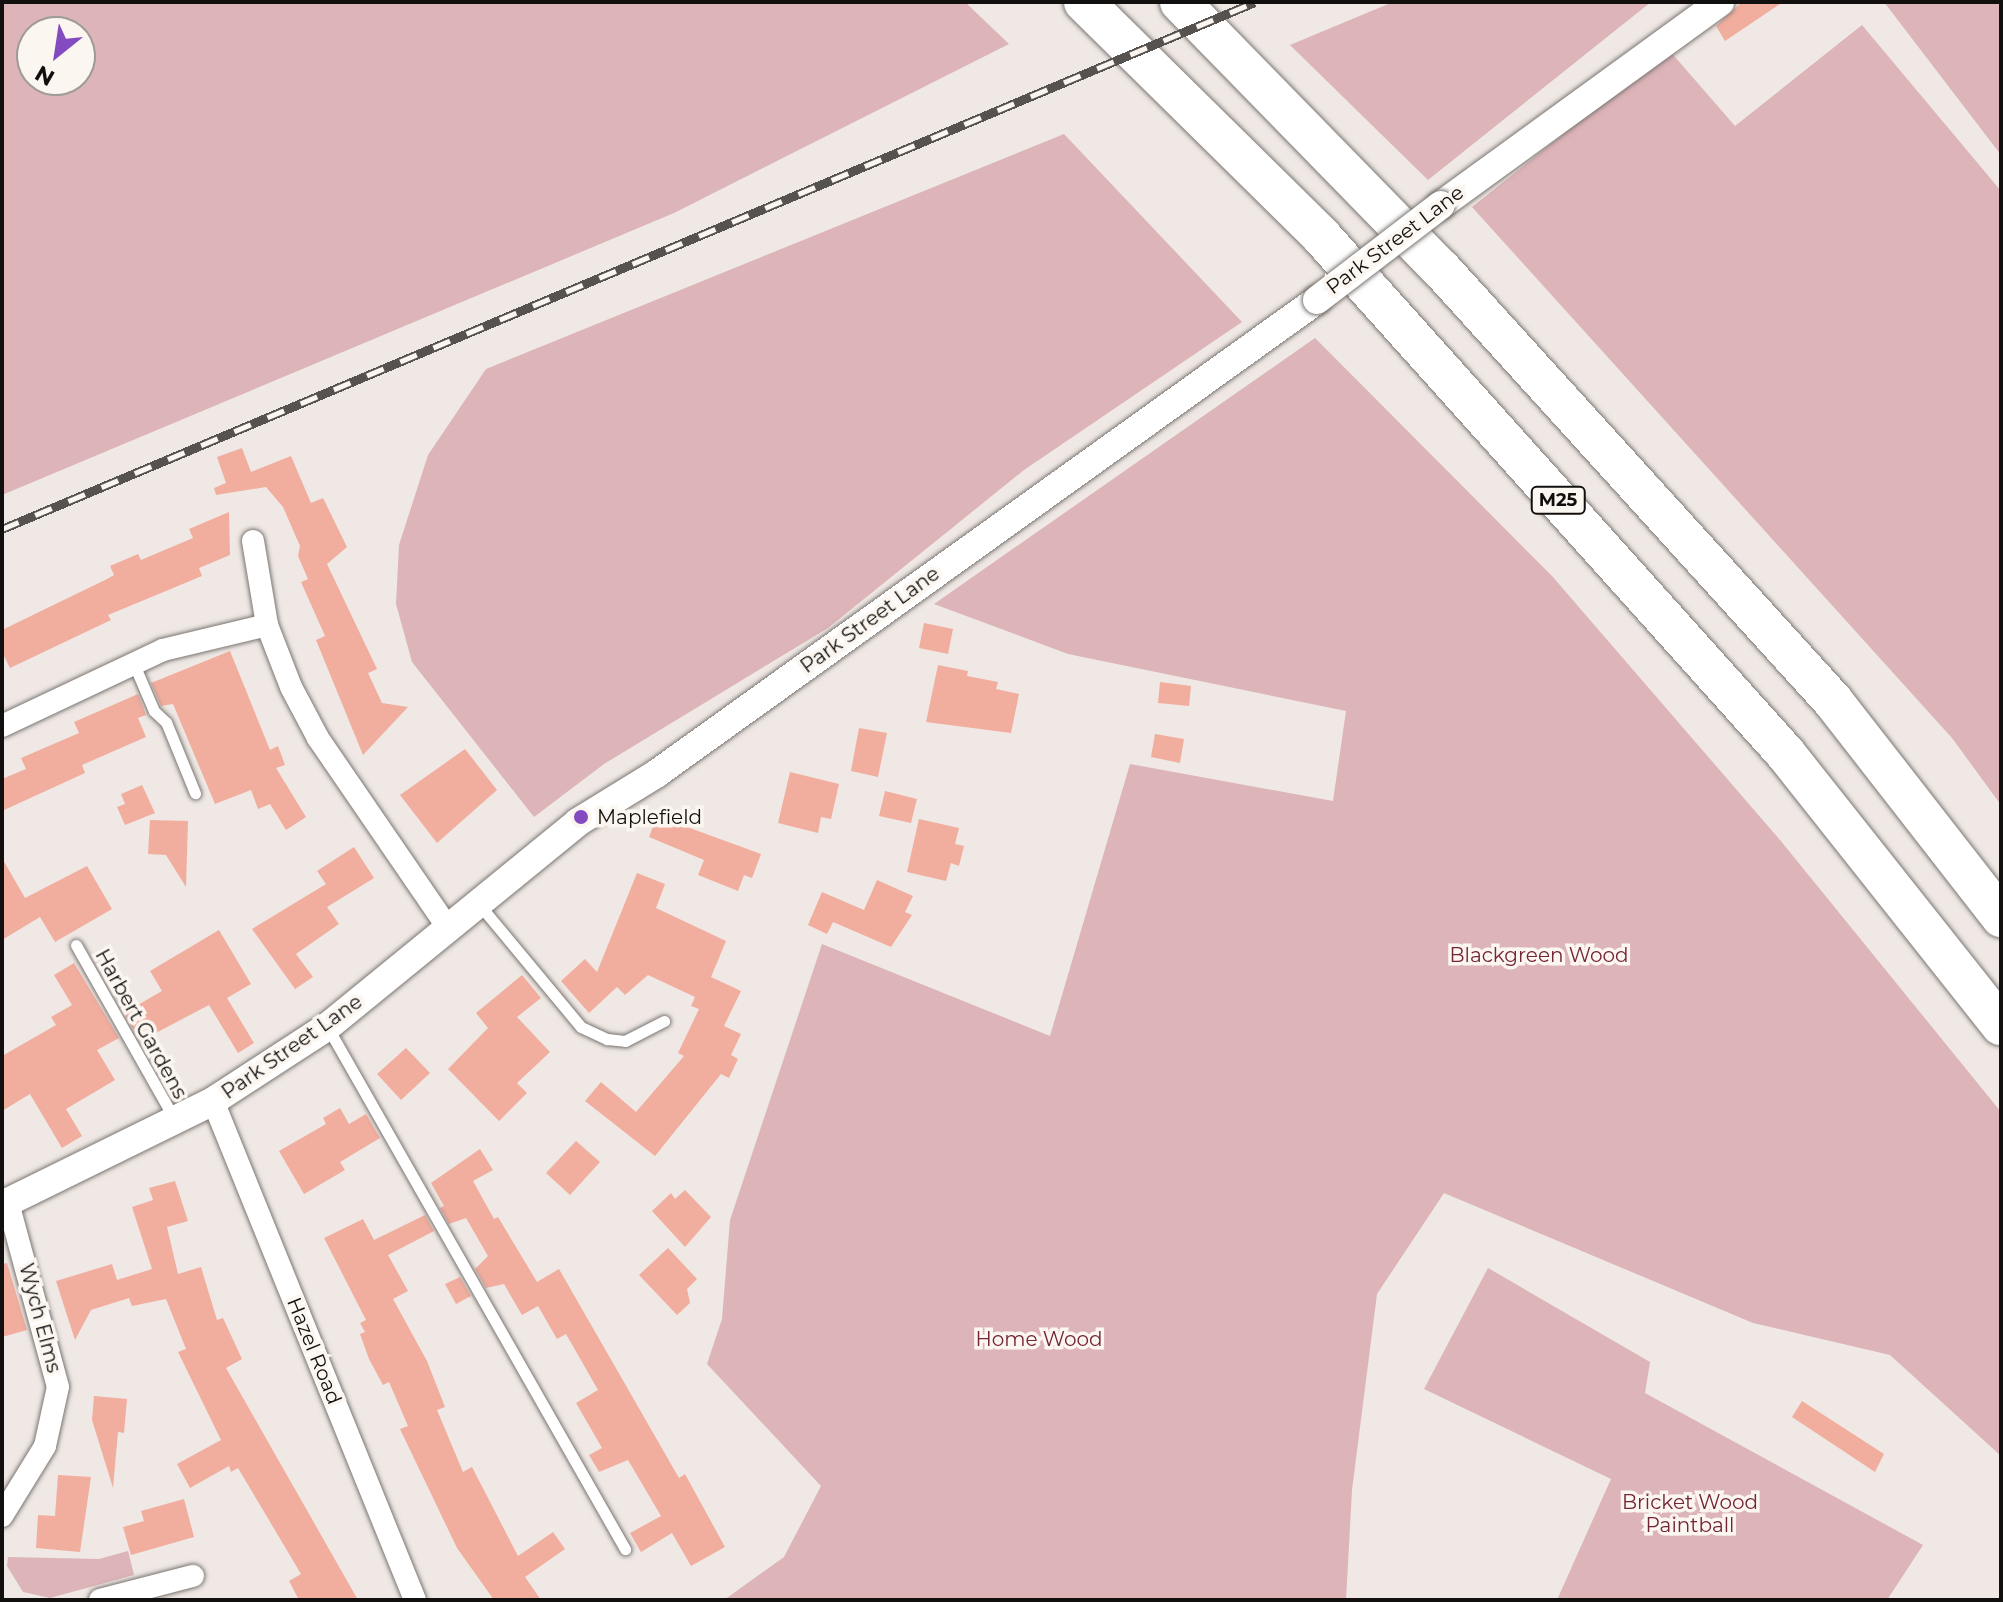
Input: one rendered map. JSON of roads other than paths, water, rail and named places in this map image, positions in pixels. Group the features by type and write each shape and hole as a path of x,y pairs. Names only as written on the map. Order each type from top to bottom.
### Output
{"highway":[{"name":"M25","path":"1084,2 1322,237 1786,754 2001,1025"},
{"path":"1180,2 1441,269 1833,701 2001,917"}],"street":[{"name":"Park Street Lane","path":"5,1204 213,1101 327,1027 578,822 656,774 1317,300 1441,205 1720,2"},
{"path":"253,541 267,625 318,738 448,928"},
{"path":"2,726 133,662 225,632 267,625"},
{"name":"Hazel Road","path":"213,1101 415,1600"},
{"name":"Wych Elms","path":"2,1516 45,1446 58,1387 5,1204"},
{"path":"100,1600 193,1576"}],"lane":[{"path":"133,662 154,711 166,722 195,793"},
{"path":"477,903 581,1027 607,1039 625,1041 664,1021"},
{"name":"Harbert Gardens","path":"76,945 175,1121"},
{"path":"327,1027 625,1549"}],"railway":[{"path":"2,529 1255,2"}],"place":[{"name":"Maplefield","path":"581,817"}],"park label":[{"name":"Blackgreen Wood","path":"1539,955"},
{"name":"Home Wood","path":"1039,1339"},
{"name":"Bricket Wood Paintball","path":"1690,1514"}]}
